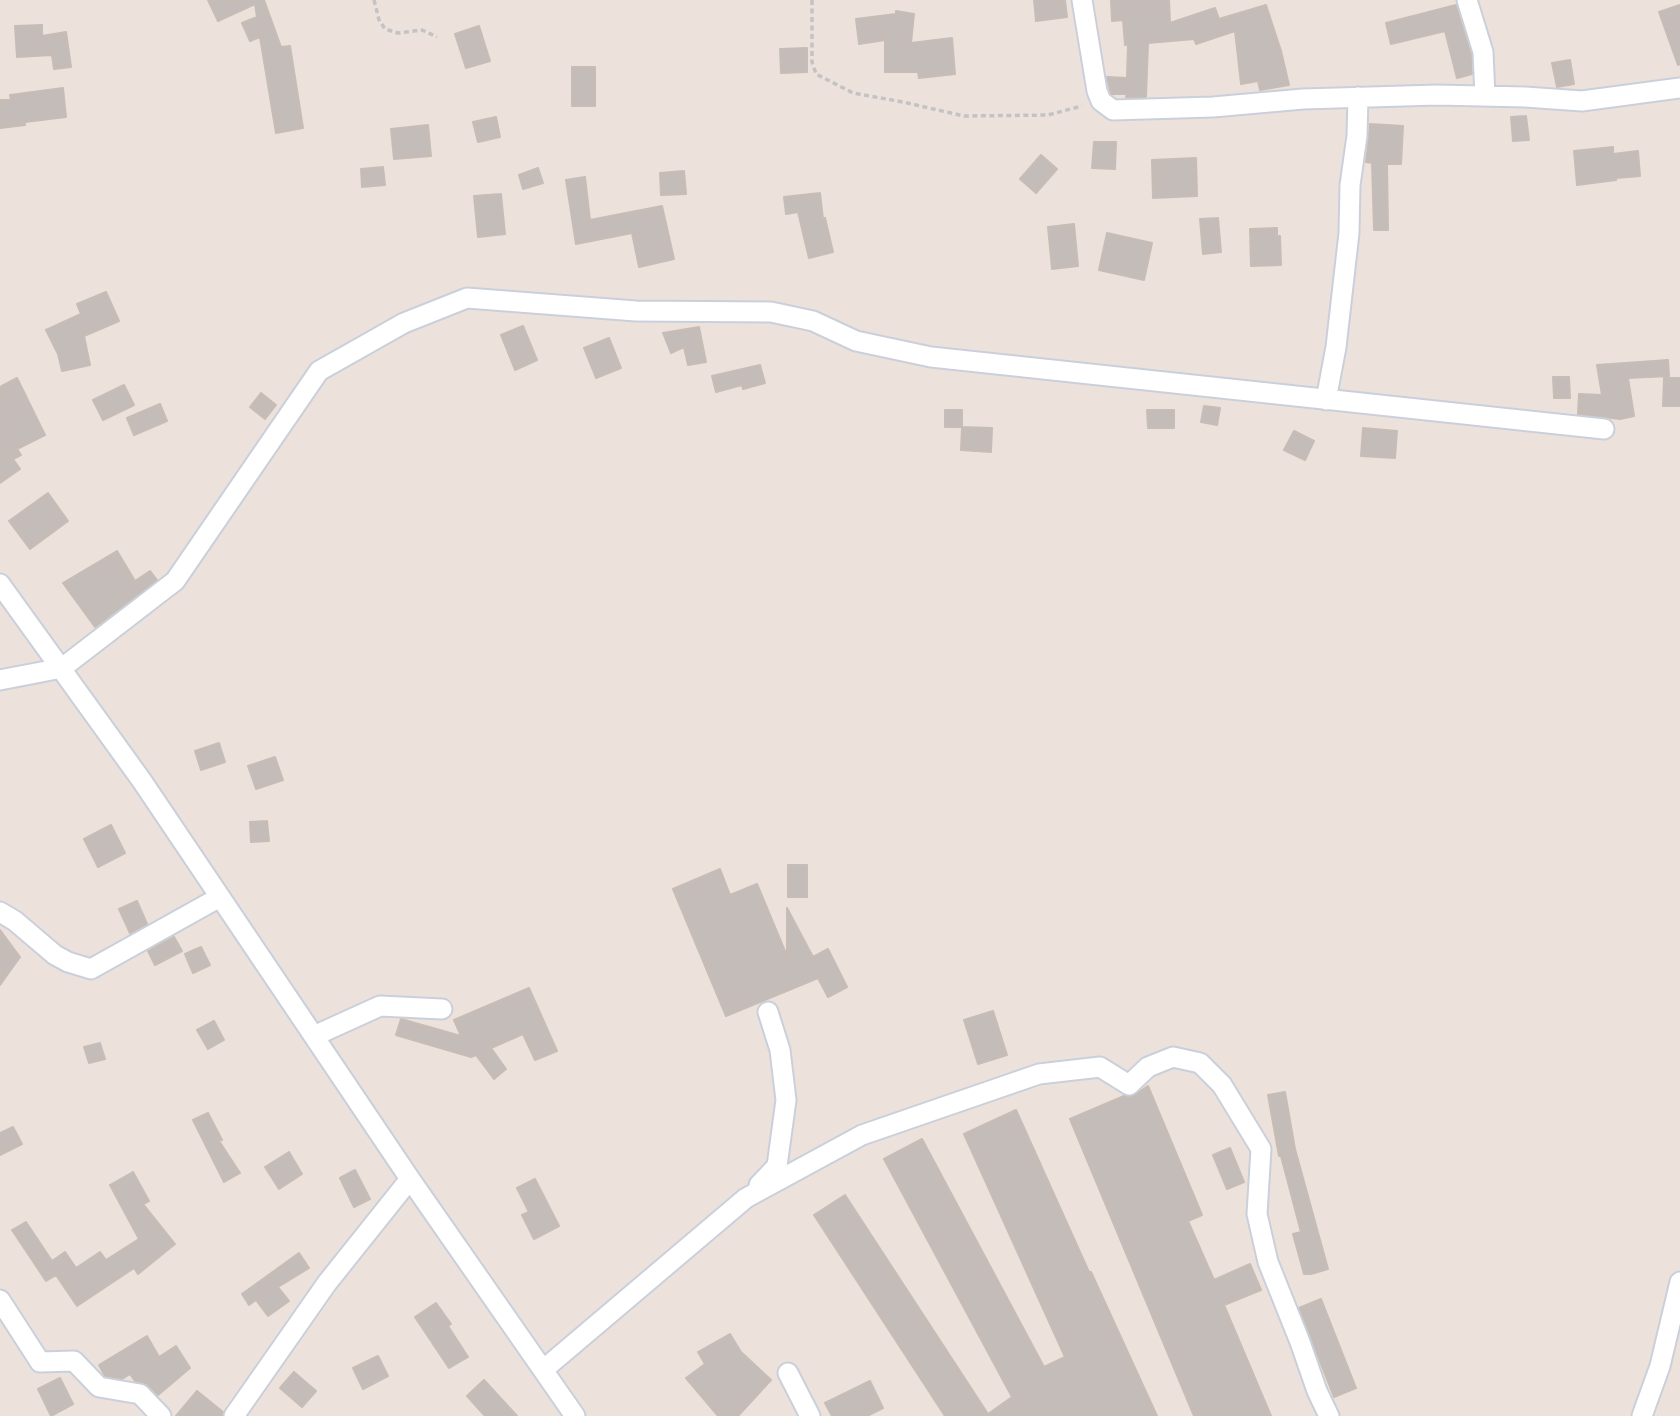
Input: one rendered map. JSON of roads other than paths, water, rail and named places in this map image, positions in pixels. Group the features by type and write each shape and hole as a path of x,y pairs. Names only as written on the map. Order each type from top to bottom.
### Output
{"street":[{"path":"1082,0 1097,92 1101,101 1113,110 1213,107 1303,99 1437,95 1582,101 1680,88"},
{"path":"1467,0 1483,52 1485,96"},
{"path":"1326,400 1336,347 1349,233 1350,185 1357,136 1358,97"},
{"path":"0,680 62,668 175,580 319,371 404,323 467,298 636,312 771,312 813,321 856,341 931,357 1604,429"},
{"path":"0,584 142,781 410,1179 575,1416"},
{"path":"0,912 15,921 55,955 68,962 91,968 220,897"},
{"path":"314,1036 380,1006 442,1009"},
{"path":"543,1370 746,1198 777,1166 786,1100 780,1050 768,1012"},
{"path":"746,1198 862,1135 1039,1074 1100,1067 1129,1085 1148,1067 1173,1057 1200,1063 1222,1085 1261,1149 1257,1214 1268,1262 1329,1416"},
{"path":"234,1416 327,1283 410,1179"},
{"path":"1642,1416 1660,1366 1680,1282"},
{"path":"0,1300 40,1362 74,1361 99,1387 140,1394 161,1416"},
{"path":"788,1373 810,1416"}]}
